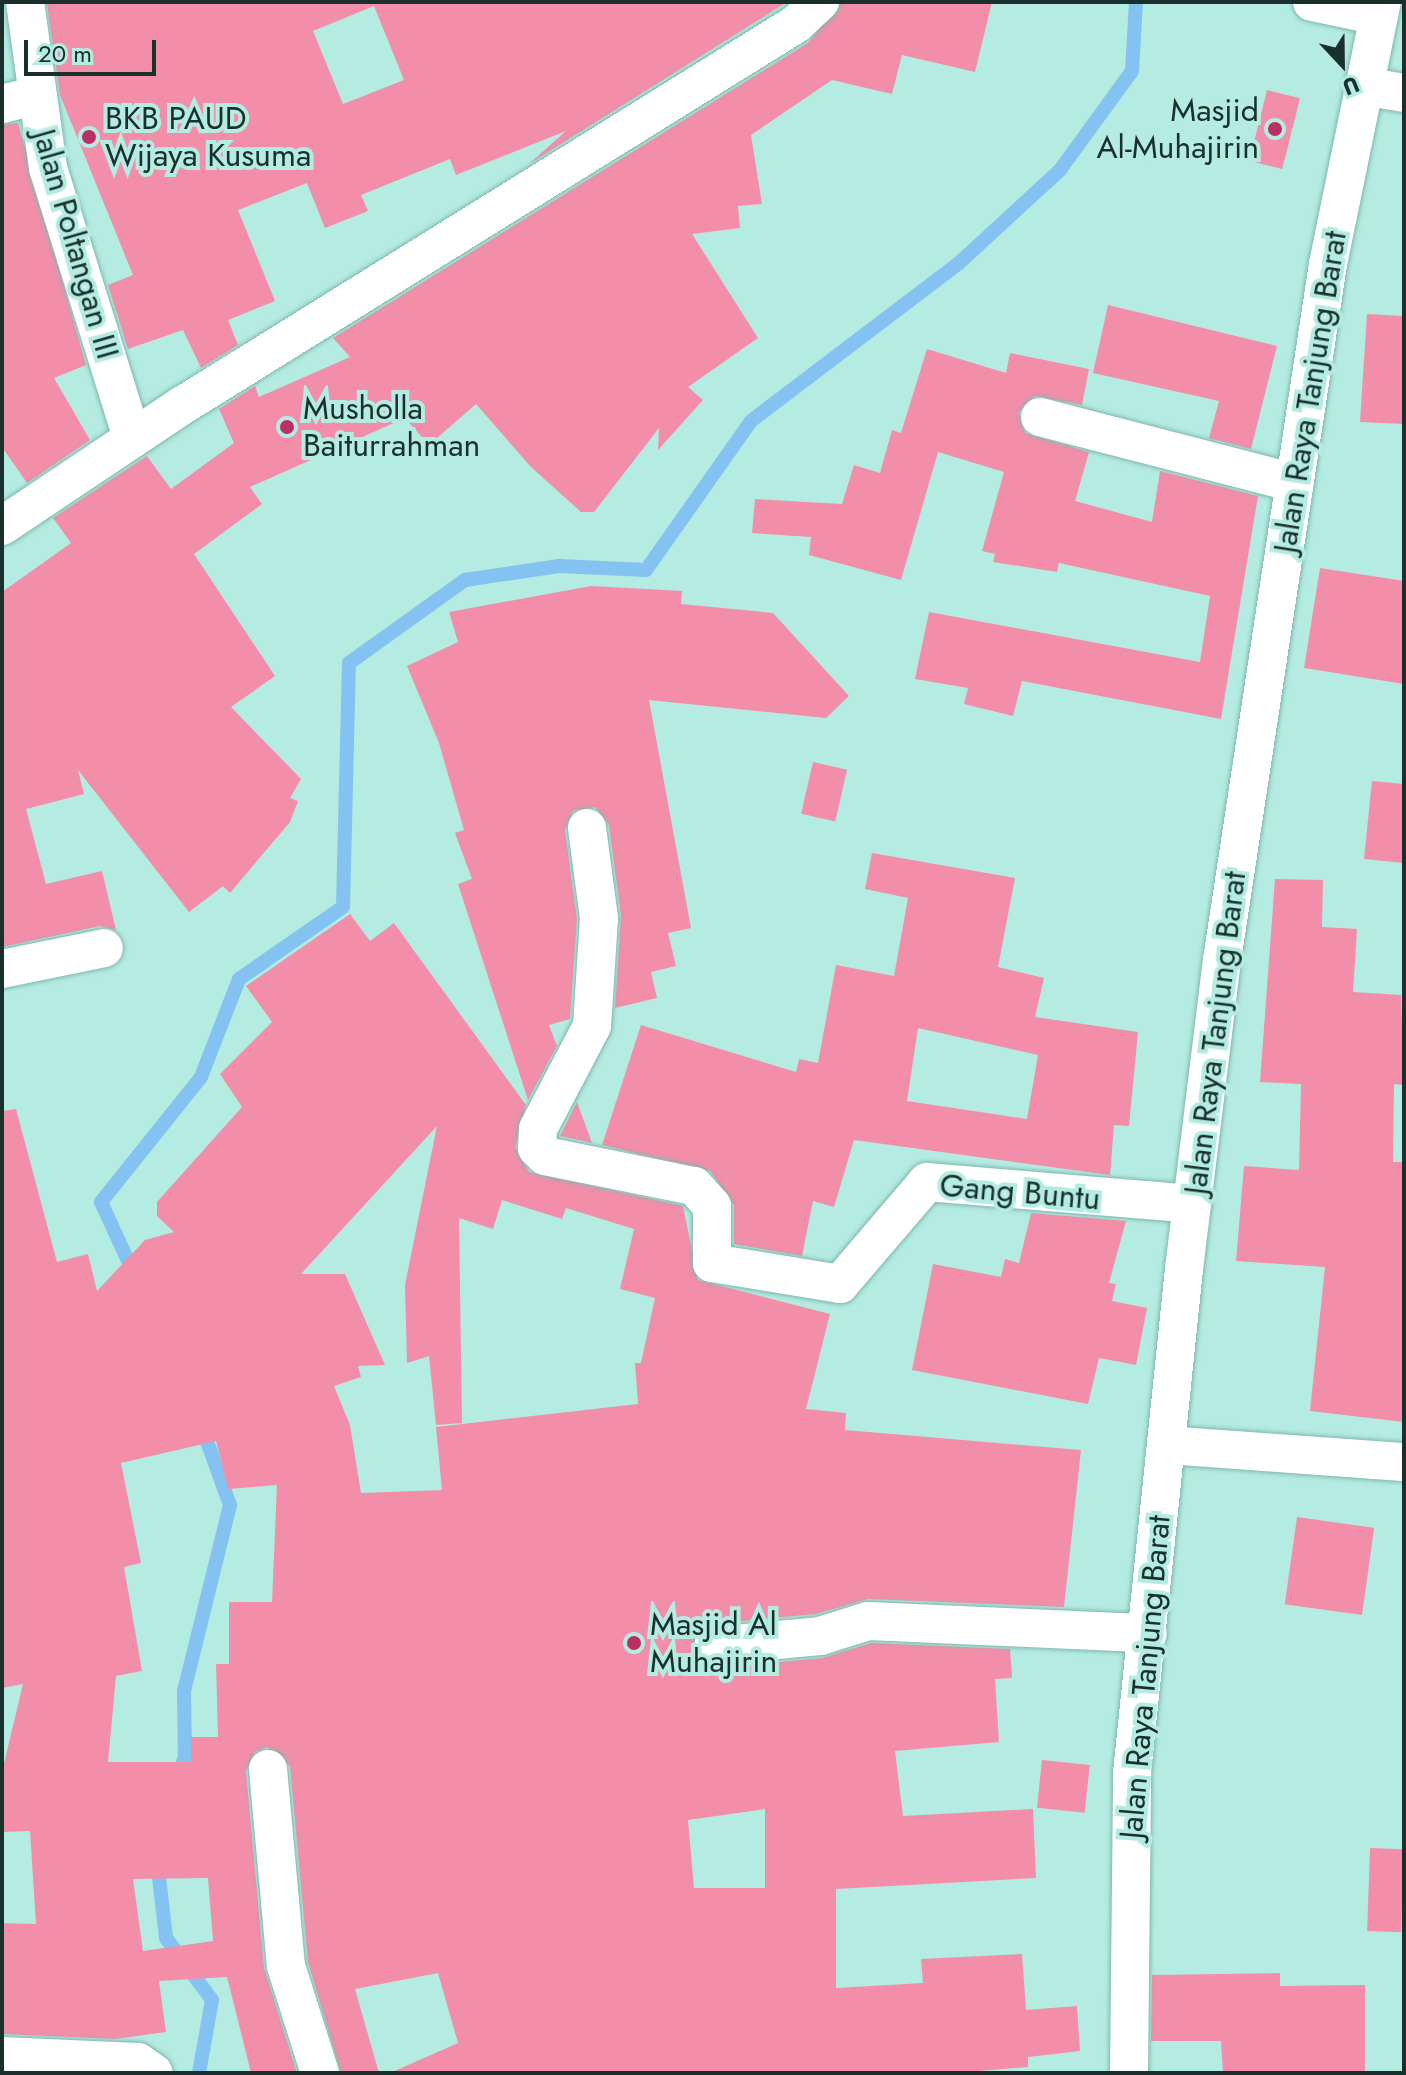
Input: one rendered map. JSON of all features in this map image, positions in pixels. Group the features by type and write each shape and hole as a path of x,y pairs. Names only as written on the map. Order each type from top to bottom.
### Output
{"street":[{"name":"Jalan Poltangan III","path":"25,2 20,99 48,168 132,437"},
{"path":"2,526 132,437 796,24 820,2"},
{"path":"1312,2 1380,9"},
{"name":"Jalan Raya Tanjung Barat","path":"1129,2073 1129,1826 1192,1204 1295,483 1363,86 1380,9"},
{"path":"1363,86 1404,93"},
{"path":"1040,417 1295,483"},
{"name":"Gang Buntu","path":"587,828 599,918 592,1026 538,1129 537,1148 545,1156 694,1186 712,1206 712,1263 840,1284 927,1182 1192,1204"},
{"path":"2,969 104,948"},
{"path":"1166,1445 1404,1462"},
{"path":"713,1646 820,1636 868,1621 1148,1633"},
{"path":"268,1769 286,1966 320,2073"},
{"path":"2,2056 46,2066 138,2062 154,2073"}],"building":[{"path":"787,2 529,164 566,131 456,175 450,159 361,195 368,211 325,228 307,183 238,210 275,301 228,320 238,345 201,368 183,330 128,349 108,285 133,275 60,95 47,4","holes":["374,6 404,80 343,104 313,31"]},
{"path":"841,2 992,2 975,72 902,55 892,94 832,80 751,135 762,204 738,206 740,228 692,234 758,338 688,387 703,400 658,450 659,428 594,512 581,512 531,467 476,404 429,445 405,418 250,487 262,504 194,554 275,676 231,707 301,779 290,798 298,801 290,822 230,893 223,886 189,912 78,770 84,794 26,809 46,884 102,871 116,930 100,926 2,947 2,592 71,543 53,518 147,456 171,489 234,443 219,409 255,386 259,397 350,357 333,338 808,43"},
{"name":"Masjid Al-Muhajirin","path":"1267,90 1300,98 1282,169 1249,161"},
{"path":"18,123 86,365 54,378 90,440 27,483 2,447 2,125"},
{"path":"1108,305 1277,346 1251,449 1209,438 1219,401 1093,373"},
{"path":"1367,314 1404,316 1404,424 1360,422"},
{"path":"927,349 1006,373 1010,353 1089,369 1082,405 1035,396 1019,412 1025,433 1089,452 1075,501 1152,522 1160,471 1258,496 1221,719 1022,681 1013,716 964,704 968,688 915,679 929,612 1200,662 1210,596 1059,563 1057,572 993,562 995,554 982,551 1004,472 938,452 901,580 809,555 811,537 752,533 755,499 842,504 854,465 880,473 892,430 901,433"},
{"path":"1320,568 1404,581 1404,684 1304,668"},
{"path":"591,586 682,591 681,604 773,613 849,696 826,718 649,700 691,928 668,933 676,966 651,972 657,998 615,1008 621,915 609,825 595,807 573,811 565,830 577,919 570,1019 549,1025 557,1046 528,1100 458,884 472,879 455,833 464,830 439,743 407,666 458,642 449,612"},
{"path":"813,762 847,770 835,822 801,814"},
{"path":"1372,781 1404,784 1404,863 1364,859"},
{"path":"872,853 1015,878 998,967 1044,978 1035,1017 1138,1032 1129,1126 1114,1125 1110,1175 854,1140 834,1207 813,1201 802,1256 734,1244 734,1205 710,1171 602,1145 641,1025 796,1072 799,1059 818,1063 836,965 894,976 908,898 865,889","holes":["918,1028 1038,1055 1027,1119 907,1101"]},
{"path":"1275,879 1323,880 1322,927 1357,929 1353,992 1401,995 1404,1085 1394,1084 1393,1162 1404,1162 1404,1422 1310,1411 1325,1267 1236,1261 1244,1166 1299,1170 1301,1084 1260,1082"},
{"path":"350,914 370,941 394,923 526,1105 515,1147 529,1172 683,1206 698,1280 830,1314 806,1409 846,1413 845,1430 1081,1450 1064,1607 868,1599 816,1614 710,1624 691,1647 696,1659 715,1668 822,1658 871,1643 1010,1649 1012,1678 995,1679 999,1742 895,1751 903,1816 1033,1809 1036,1878 836,1889 836,1988 923,1983 921,1959 1022,1954 1026,2010 1077,2006 1080,2051 1028,2057 1028,2067 953,2073 390,2073 458,2043 438,1973 355,1989 379,2073 341,2073 308,1962 290,1766 267,1747 255,1752 246,1771 264,1968 297,2073 251,2073 227,1977 159,1981 166,2032 115,2039 2,2034 2,1923 36,1924 30,1831 2,1832 2,1772 23,1684 2,1688 2,1111 16,1109 57,1262 88,1254 97,1291 145,1240 174,1232 157,1216 157,1202 242,1107 220,1074 272,1022 246,986","holes":["437,1126 405,1285 407,1363 429,1356 436,1425 462,1423 459,1218 493,1229 502,1200 562,1219 566,1208 634,1229 620,1289 655,1298 641,1363 635,1363 638,1404 436,1427 442,1490 361,1493 350,1425 334,1386 361,1377 358,1366 385,1365 345,1274 301,1274","216,1441 228,1489 277,1485 272,1602 229,1602 229,1664 216,1664 218,1737 191,1737 191,1762 108,1762 116,1676 142,1671 124,1567 141,1563 121,1463","765,1809 765,1888 694,1888 688,1820","208,1878 213,1941 143,1951 133,1879"]},
{"path":"577,1102 592,1143 560,1136"},
{"path":"1031,1213 1126,1221 1109,1283 1116,1284 1112,1301 1147,1308 1136,1365 1099,1358 1088,1404 912,1370 933,1264 1001,1277 1005,1259 1019,1263"},
{"path":"1297,1517 1374,1528 1362,1615 1285,1604"},
{"path":"1042,1760 1090,1765 1085,1813 1037,1808"},
{"path":"1370,1848 1404,1849 1401,1932 1367,1931"},
{"path":"1280,1973 1280,1986 1365,1985 1365,2073 1223,2073 1221,2041 1151,2041 1152,1975"}],"waterway":[{"path":"134,1274 101,1202 201,1077 239,979 343,907 349,663 465,580 559,566 646,570 751,421 959,263 1060,170 1132,71 1136,2"},
{"path":"176,1780 185,1757 184,1691 230,1505 201,1425"},
{"path":"157,1860 166,1938 212,2000 199,2073"}],"place":[{"name":"Masjid Al-Muhajirin","path":"1275,129"},
{"name":"BKB PAUD Wijaya Kusuma","path":"89,137"},
{"name":"Musholla Baiturrahman","path":"287,427"},
{"name":"Masjid Al Muhajirin","path":"634,1643"}]}
